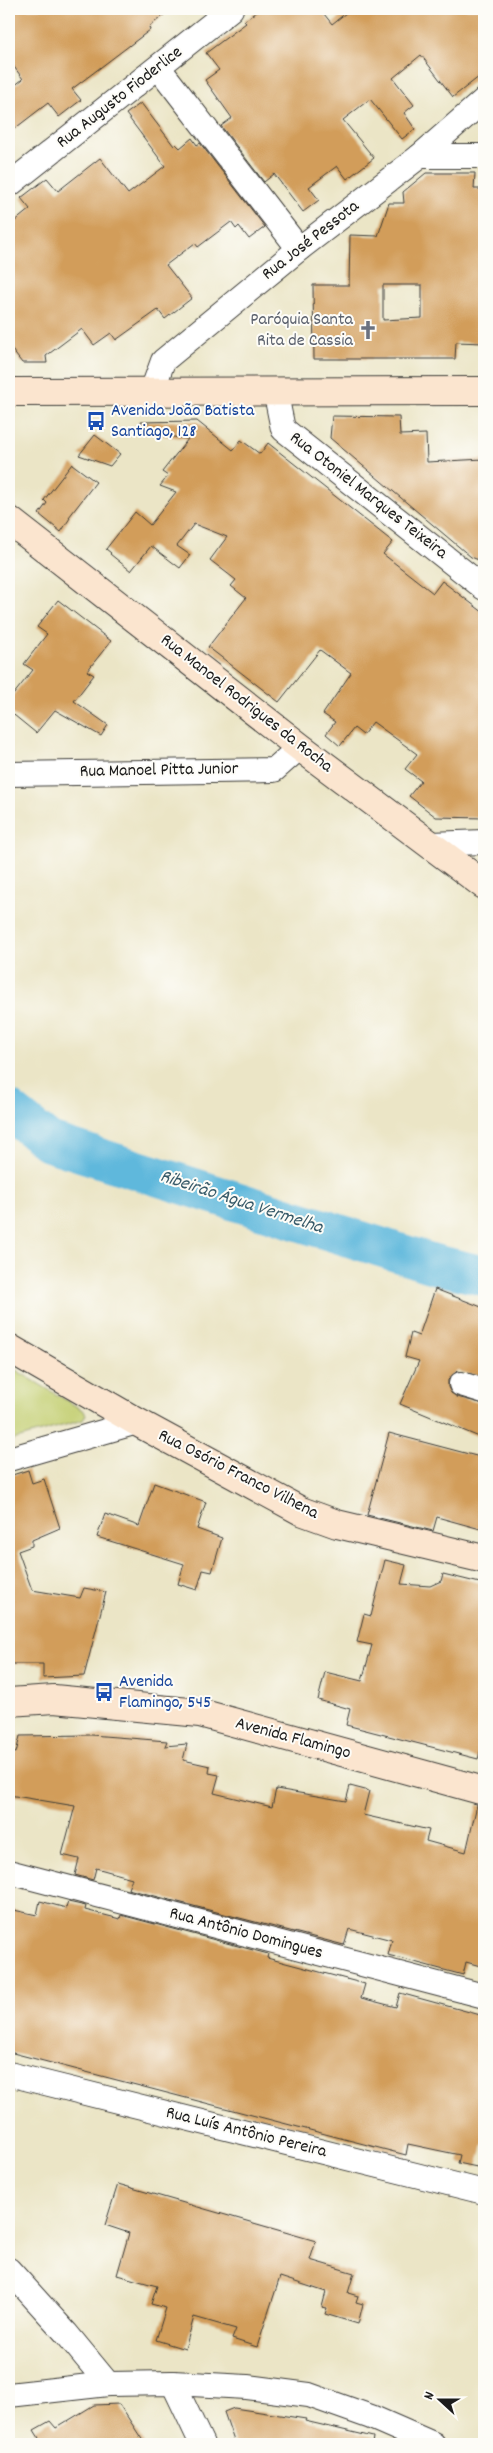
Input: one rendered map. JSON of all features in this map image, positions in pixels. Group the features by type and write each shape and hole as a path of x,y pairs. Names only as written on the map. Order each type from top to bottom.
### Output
{"street":[{"name":"Rua Augusto Fioderlice","path":"9,186 231,9"},
{"path":"159,68 299,249"},
{"name":"Rua José Pessota","path":"152,391 163,361 299,249 420,156 484,103"},
{"path":"420,156 484,156"},
{"name":"Rua Otoniel Marques Teixeira","path":"275,390 283,430 484,588"},
{"path":"9,392 484,391"},
{"name":"Rua Manoel Rodrigues da Rocha","path":"9,520 300,747 484,885"},
{"name":"Rua Manoel Pitta Junior","path":"9,774 274,770 300,747"},
{"path":"431,844 484,842"},
{"name":"Rua Osório Franco Vilhena","path":"9,1348 137,1422 300,1511 337,1524 484,1558"},
{"path":"461,1384 484,1391"},
{"path":"9,1459 137,1422"},
{"name":"Avenida Flamingo","path":"9,1702 54,1699 200,1713 484,1791"},
{"name":"Rua Antônio Domingues","path":"9,1872 484,1996"},
{"name":"Rua Luís Antônio Pereira","path":"9,2074 484,2192"},
{"path":"9,2270 66,2333 108,2384"},
{"path":"173,2383 202,2444"},
{"path":"9,2395 108,2384 173,2383 247,2387 310,2395 371,2417 428,2443"}],"green space":[{"path":"9,1366 84,1411 86,1415 83,1420 9,1441"}],"building":[{"path":"9,9 171,9 149,27 150,30 72,89 81,100 59,117 48,103 9,133 9,90 23,79 9,60"},
{"path":"260,9 320,9 332,24 351,9 484,9 484,73 453,97 421,55 393,78 414,105 404,113 415,129 402,139 370,99 343,120 374,158 347,179 337,166 309,187 319,200 303,212 274,174 264,182 221,126 232,118 205,80 219,70 206,53 246,23 244,21"},
{"path":"141,103 174,146 176,144 180,148 192,138 197,145 200,143 265,227 249,239 239,226 236,229 231,222 198,247 195,243 166,265 192,298 165,319 158,310 116,340 111,333 94,345 82,329 46,356 47,363 22,363 9,346 9,226 30,209 21,198 47,178 58,191 100,158 128,194 165,166 126,114"},
{"path":"426,173 475,173 474,189 484,189 484,343 456,342 455,359 314,359 313,285 349,285 350,235 378,236 389,203 404,203 403,192","holes":["383,285 422,285 422,318 383,320"]},
{"path":"332,416 399,417 400,435 426,434 427,462 484,459 484,562 471,557 330,438"},
{"path":"197,421 233,450 241,440 260,454 268,443 393,542 383,554 433,593 442,581 484,613 484,818 436,817 409,796 421,781 405,769 417,754 373,722 363,735 354,728 340,746 326,734 335,722 323,714 351,673 320,650 279,702 208,647 246,598 231,586 236,580 210,560 227,537 194,524 177,546 190,555 180,568 151,546 131,571 106,549 135,512 150,525 176,492 160,486 168,476 162,472 188,439 139,432 140,422"},
{"path":"95,435 120,454 110,466 79,455"},
{"path":"72,464 96,482 69,517 61,532 39,514 47,503 44,500"},
{"path":"58,600 111,641 87,671 94,675 74,701 108,725 101,736 55,710 36,733 9,711 9,700 33,670 24,664 47,634 37,627"},
{"path":"435,1289 484,1308 484,1377 457,1371 448,1380 448,1387 451,1393 457,1397 484,1404 484,1439 400,1404 419,1361 405,1357 411,1333 419,1336"},
{"path":"389,1433 484,1458 484,1530 437,1517 433,1531 367,1515"},
{"path":"28,1470 32,1483 44,1479 60,1528 32,1540 32,1546 18,1551 32,1590 80,1598 84,1588 106,1592 84,1676 43,1678 43,1664 11,1664 11,1657 9,1657 9,1476"},
{"path":"154,1483 206,1502 197,1529 222,1538 212,1572 203,1570 197,1590 178,1584 184,1564 97,1537 105,1514 139,1526"},
{"path":"385,1560 406,1565 401,1584 430,1586 441,1581 443,1574 484,1584 484,1738 478,1759 346,1725 350,1709 318,1700 325,1672 362,1681 372,1645 357,1642 364,1614 371,1616"},
{"path":"91,1735 167,1741 165,1746 187,1744 183,1760 210,1766 209,1773 219,1775 214,1793 272,1807 276,1789 346,1801 350,1786 369,1791 363,1815 429,1830 426,1841 466,1852 477,1805 484,1806 484,1967 466,1962 463,1975 388,1955 392,1940 349,1929 344,1945 128,1889 132,1878 96,1868 93,1880 75,1875 79,1859 62,1855 75,1806 9,1795 9,1751 16,1753 20,1736"},
{"path":"40,1901 66,1908 68,1902 86,1906 85,1910 120,1919 121,1915 268,1954 267,1958 365,1984 361,1998 396,2007 400,1993 484,2016 484,2141 477,2167 458,2163 460,2155 408,2144 406,2155 9,2052 9,1909 37,1915"},
{"path":"118,2184 316,2241 310,2260 354,2273 348,2293 358,2296 356,2302 363,2304 358,2324 325,2314 327,2308 322,2307 326,2292 280,2277 257,2347 232,2339 236,2329 194,2317 185,2349 156,2340 166,2308 151,2304 157,2286 117,2275 129,2233 105,2225"},
{"path":"119,2404 145,2444 29,2444 39,2438 34,2430 50,2421 56,2428 94,2405"},
{"path":"234,2408 306,2419 305,2421 373,2437 372,2444 235,2444 224,2412"}],"waterway":[{"name":"Ribeirão Água Vermelha","path":"9,1110 49,1142 434,1264 484,1276"}],"place":[{"name":"Paróquia Santa Rita de Cassia","path":"368,330"},
{"name":"Avenida João Batista Santiago, 128","path":"96,421"},
{"name":"Avenida Flamingo, 545","path":"104,1692"}]}
